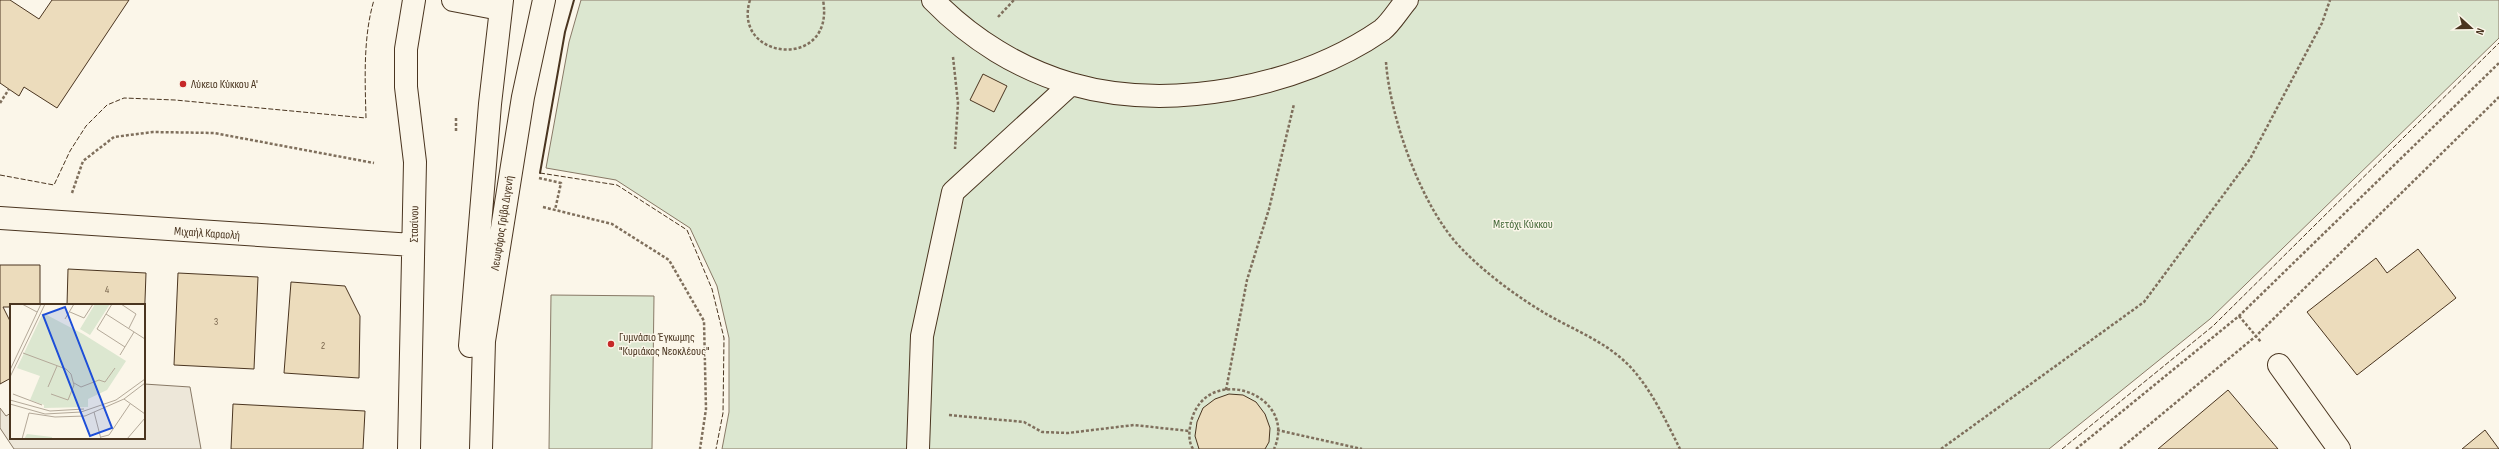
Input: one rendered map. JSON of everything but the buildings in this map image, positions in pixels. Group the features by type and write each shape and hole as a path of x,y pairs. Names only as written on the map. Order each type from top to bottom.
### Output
{"street":[{"name":"Στασίνου","path":"409,449 415,162 406,87 406,49 414,0"},
{"path":"453,0 501,5"},
{"name":"Λεωφόρος Γρίβα Διγενή","path":"481,449 484,341 523,97 544,0"},
{"path":"941,8 977,40 1023,65 1071,84 1106,90 1168,96 1250,87 1302,70 1333,57 1383,29 1407,0"},
{"name":"Λεωφόρος Γρίβα Διγενή","path":"467,449 470,339 490,104 501,5"},
{"path":"918,449 922,336 953,192 1071,84"},
{"name":"Μιχαήλ Καραολή","path":"0,218 60,224 413,245"},
{"path":"2279,365 2339,449"}],"path":[{"path":"750,0 748,16 751,29 760,40 770,47 782,51 795,50 807,45 816,36 822,25 825,12 823,0"},
{"path":"1941,449 2144,302 2250,159 2322,23 2330,0"},
{"path":"941,8 958,103 953,192"},
{"path":"1383,29 1388,86 1417,175 1436,215 1462,249 1492,275 1548,315 1581,331 1609,349 1634,371 1652,398 1680,449"},
{"path":"2076,449 2240,316 2499,63"},
{"path":"1226,390 1247,280 1269,209 1302,70"},
{"path":"0,103 9,89"},
{"path":"2120,449 2256,336 2499,97"},
{"path":"60,224 83,161 114,137 153,132 214,133 374,163"},
{"path":"531,176 561,183 555,210"},
{"path":"543,207 612,224 668,260 704,321 706,409 700,449"},
{"path":"2240,316 2256,336"},
{"path":"1193,449 1189,431 1193,414 1204,400 1219,391 1236,388 1254,393 1268,406 1277,422 1277,441 1274,449"},
{"path":"919,412 1024,422 1042,432 1068,433 1134,425 1189,431"},
{"path":"1277,430 1362,449"}],"green space":[{"name":"Μετόχι Κύκκου","path":"581,0 2499,0 2499,38 2210,319 2049,449 722,449 729,412 729,338 717,286 690,228 616,180 546,168 569,42"},
{"path":"551,295 654,296 652,449 549,449"}],"shaded area":[{"path":"145,384 190,387 201,449 14,449 0,428 0,408 6,416 10,414 10,439 145,439"}],"fence":[{"path":"0,175 54,185 70,151 86,126 107,105 124,98 175,100 366,118 366,43 370,14 374,0"},
{"path":"2062,449 2213,326 2499,43"},
{"path":"540,173 617,185 687,230 712,289 724,338 723,413 716,449"}],"wall":[{"path":"540,173 565,32 574,0"}],"place":[{"name":"Λύκειο Κύκκου Α'","path":"183,84"},
{"name":"Γυμνάσιο Έγκωμης \"Κυριάκος Νεοκλέους\"","path":"611,344"}]}
